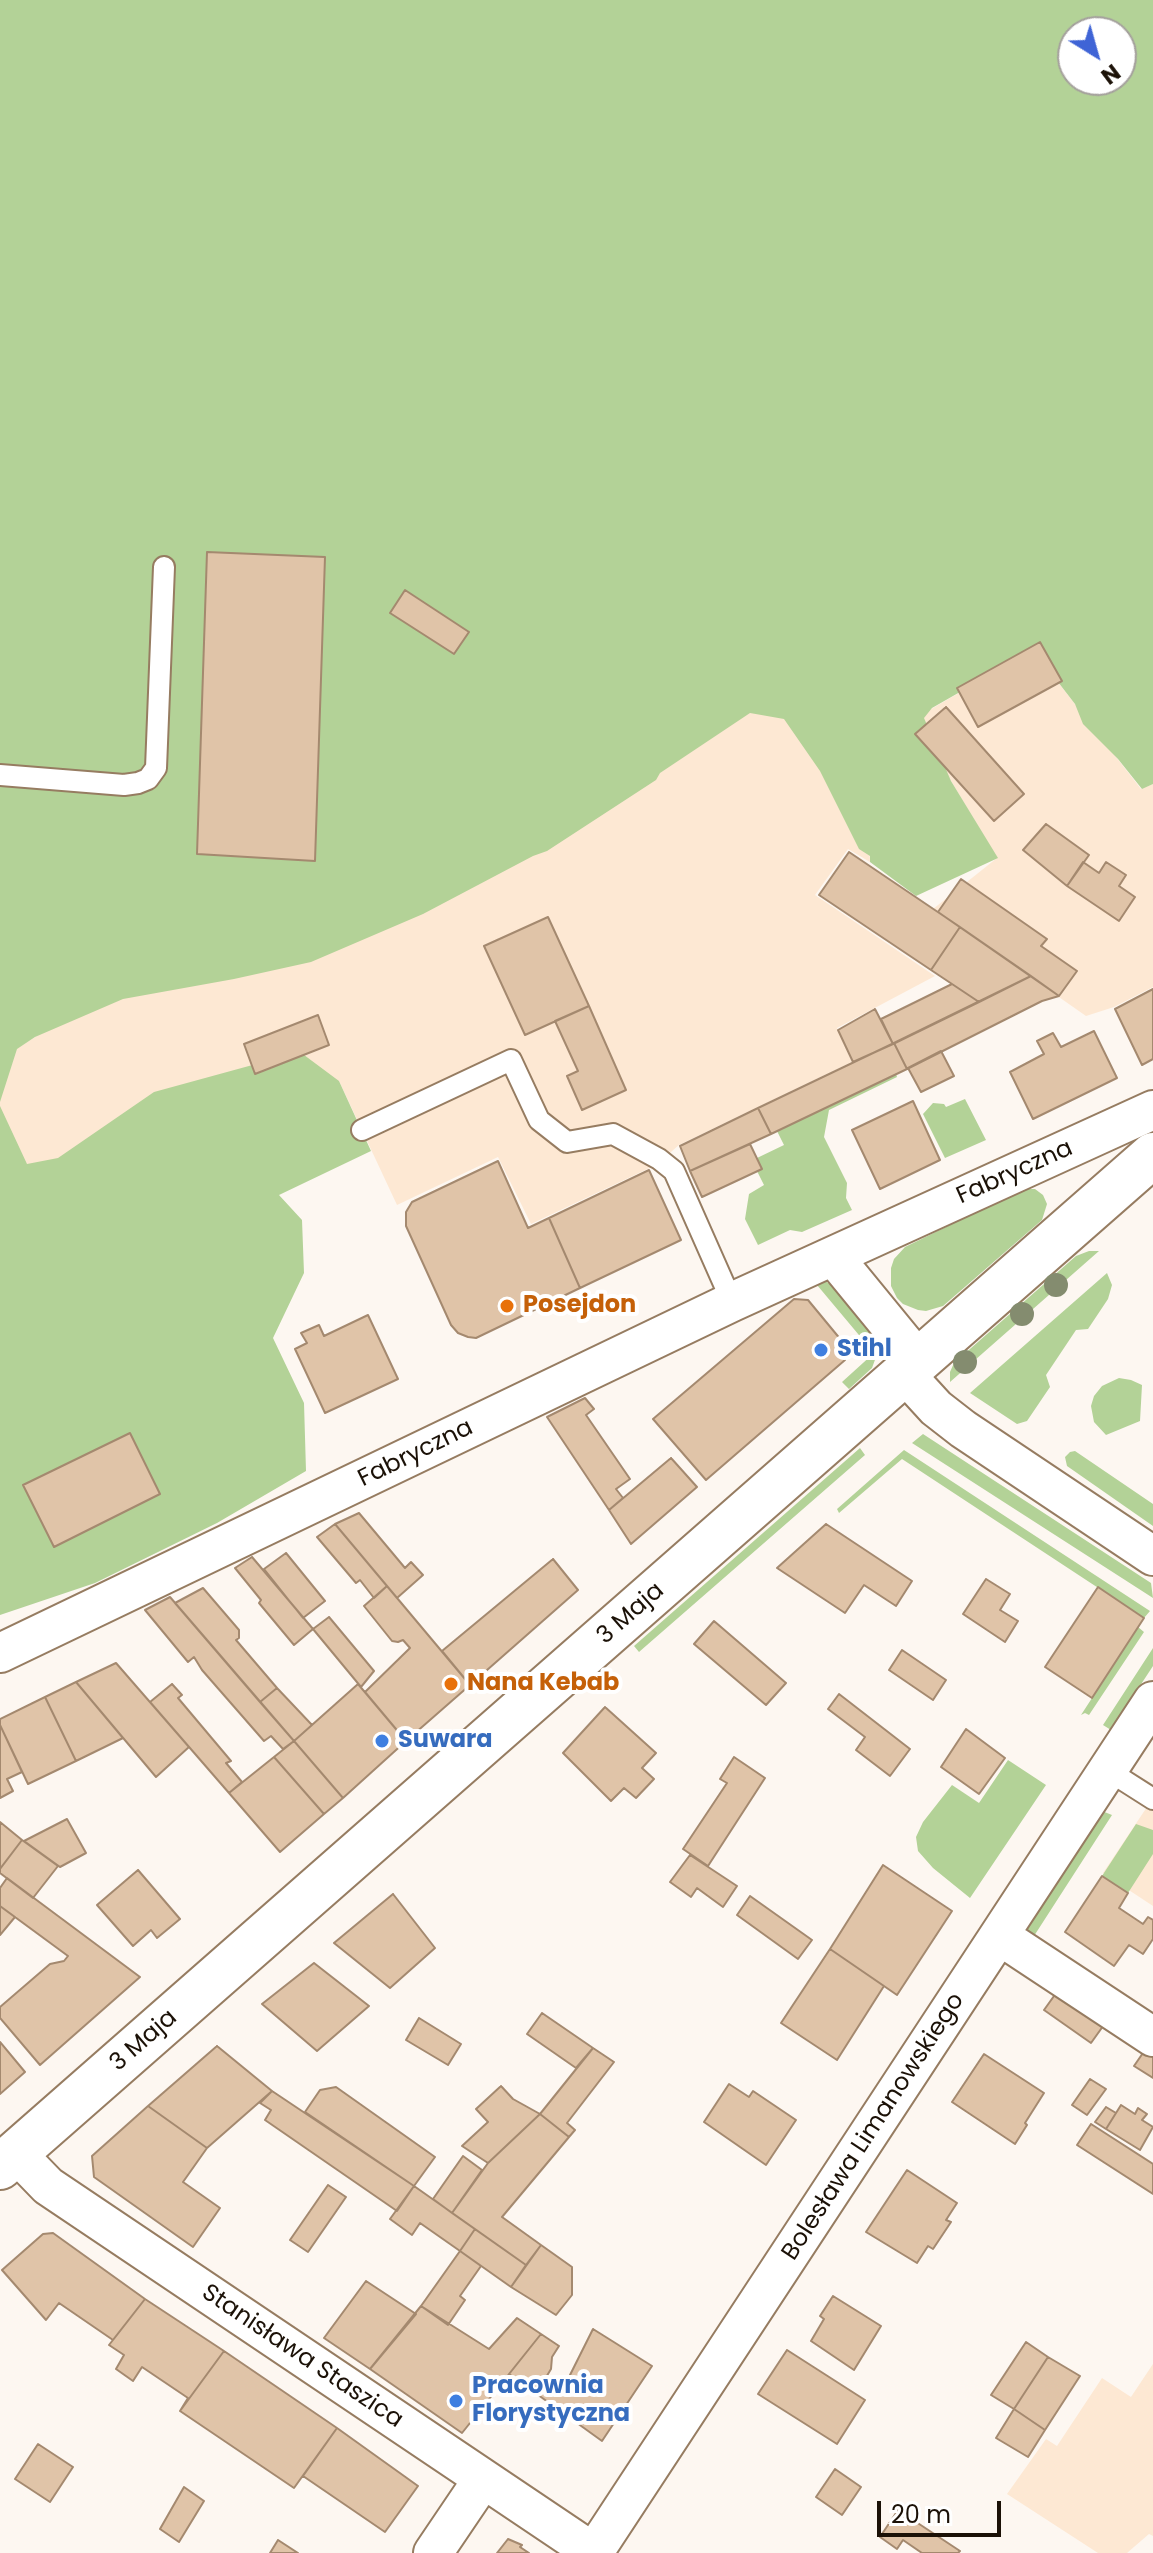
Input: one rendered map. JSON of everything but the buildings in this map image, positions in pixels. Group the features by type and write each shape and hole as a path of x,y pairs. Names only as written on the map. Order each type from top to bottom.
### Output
{"street":[{"name":"Fabryczna","path":"0,1653 732,1302 1153,1110"},
{"name":"3 Maja","path":"8,2160 1153,1155"},
{"path":"833,1256 912,1367 936,1408 1153,1556"},
{"name":"Bolesława Limanowskiego","path":"594,2553 1153,1701"},
{"path":"1000,1936 1153,2037"},
{"name":"Stanisława Staszica","path":"8,2160 594,2553"},
{"path":"433,2553 483,2479"}],"lane":[{"path":"0,775 124,785 148,779 156,768 164,567"},
{"path":"362,1130 511,1060 539,1120 567,1142 613,1134 659,1159 674,1171 732,1302"},
{"path":"1109,1771 1153,1799"}],"shaded area":[{"path":"1033,650 1141,789 1153,784 1153,987 1114,1007 1086,1016 933,909 997,858 914,719"},
{"path":"767,689 869,832 870,862 848,849 815,895 935,976 837,1028 852,1062 679,1145 656,1165 531,1224 498,1157 397,1205 339,1081 0,1198 0,1059 131,977 685,730"},
{"path":"1153,1798 1153,1906 1103,1873"},
{"path":"1153,2364 1153,2536 1149,2534 1127,2553 1098,2553 1007,2494 1046,2439 1057,2446 1102,2378 1131,2397"}],"green space":[{"path":"0,0 1153,0 1153,784 1142,789 1083,724 1075,704 1038,656 1023,656 932,708 924,718 951,781 998,858 916,896 870,862 870,856 859,849 820,771 784,719 750,713 660,773 656,780 547,851 423,914 311,962 123,999 35,1037 17,1049 0,1102"},
{"path":"300,1052 339,1081 371,1151 279,1195 302,1220 304,1273 273,1338 304,1403 306,1471 217,1523 95,1583 0,1615 0,1106 27,1164 58,1158 154,1092"},
{"path":"896,1074 897,1077 829,1110 824,1137 847,1183 846,1198 852,1210 802,1232 790,1230 758,1245 745,1219 749,1194 764,1185 757,1171 761,1169 757,1158 784,1145 777,1131"},
{"path":"965,1099 986,1140 945,1158 923,1114 933,1103 946,1107"},
{"path":"1024,1189 1035,1189 1043,1195 1047,1204 1042,1220 943,1306 918,1310 897,1298 891,1286 891,1268 894,1259 905,1247"},
{"path":"1099,1251 950,1382 954,1363 1076,1256"},
{"path":"1107,1273 1112,1285 1108,1299 1088,1329 1076,1330 1046,1375 1050,1387 1027,1421 1017,1424 970,1393"},
{"path":"812,1279 822,1279 833,1286 875,1342 876,1357 872,1368 849,1389 842,1382 874,1353"},
{"path":"1119,1378 1142,1385 1140,1421 1106,1435 1094,1422 1091,1406 1102,1386"},
{"path":"923,1434 1151,1583 1153,1598 912,1443"},
{"path":"860,1448 865,1455 639,1652 634,1646"},
{"path":"904,1450 1150,1611 1144,1618 902,1459 839,1513 837,1509"},
{"path":"1075,1451 1153,1504 1153,1526 1067,1466 1065,1457"},
{"path":"1138,1627 1144,1632 1089,1715 1081,1715"},
{"path":"1153,1648 1153,1666 1111,1730 1103,1725"},
{"path":"1008,1760 1046,1785 970,1898 933,1868 918,1851 916,1837 923,1822 952,1785 979,1803"},
{"path":"1102,1811 1112,1815 1034,1936 1026,1930"},
{"path":"1136,1824 1153,1830 1153,1854 1128,1893 1102,1876"}],"place":[{"name":"Posejdon","path":"507,1306"},
{"name":"Stihl","path":"821,1350"},
{"name":"Nana Kebab","path":"451,1684"},
{"name":"Suwara","path":"382,1741"},
{"name":"Pracownia Florystyczna","path":"456,2401"}]}
